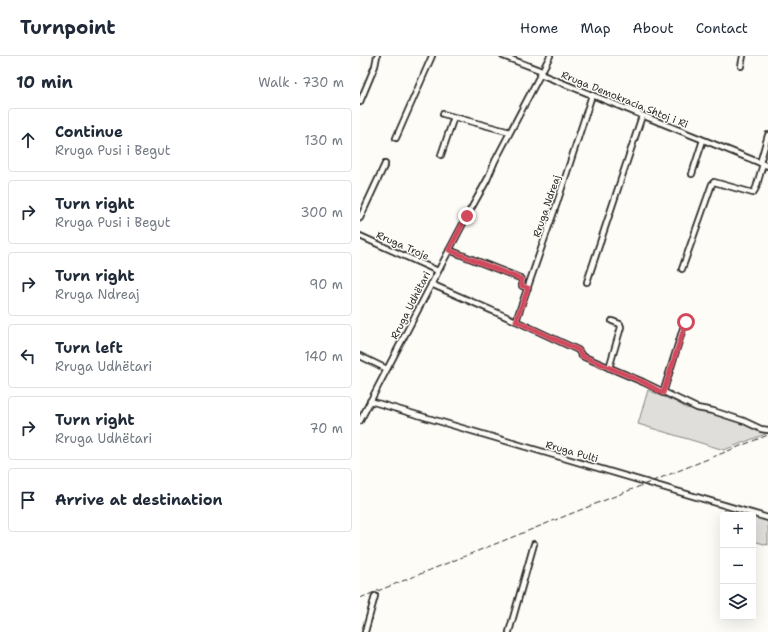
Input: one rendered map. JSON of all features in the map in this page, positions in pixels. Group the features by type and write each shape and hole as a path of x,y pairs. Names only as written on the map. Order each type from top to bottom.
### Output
{"street":[{"path":"360,102 378,56"},
{"path":"396,138 432,56"},
{"name":"Rruga Demokracia Shtoj i Ri","path":"502,56 642,116 764,165"},
{"name":"Rruga Udhëtari","path":"360,421 487,180 510,132 550,56"},
{"path":"741,66 743,56"},
{"name":"Rruga Ndreaj","path":"516,321 557,204 592,95"},
{"path":"444,114 510,132"},
{"path":"587,282 642,116"},
{"path":"441,155 454,117"},
{"path":"682,269 712,184 714,182 753,193 764,165 768,135"},
{"path":"692,174 703,140"},
{"path":"360,218 385,164"},
{"name":"Rruga Troje","path":"360,236 438,271"},
{"path":"449,250 520,278 522,281 522,286 528,288"},
{"path":"431,284 578,350 582,356 643,382 698,409 744,421 761,429 768,430"},
{"path":"608,368 621,327 620,324 612,321"},
{"path":"663,393 686,322"},
{"path":"360,356 387,369"},
{"name":"Rruga Pulti","path":"370,401 768,518"},
{"path":"509,632 534,544"},
{"path":"366,632 375,596"}],"shaded area":[{"path":"648,390 686,408 706,411 741,422 768,433 724,450 638,424"},
{"path":"726,507 744,512 724,512"},
{"path":"756,516 768,519 768,545 756,542"}],"railway":[{"path":"360,598 768,435"}],"route":[{"path":"467,216 449,250 521,279 522,286 528,288 516,321 578,350 582,356 643,382 663,393 686,322"}]}
